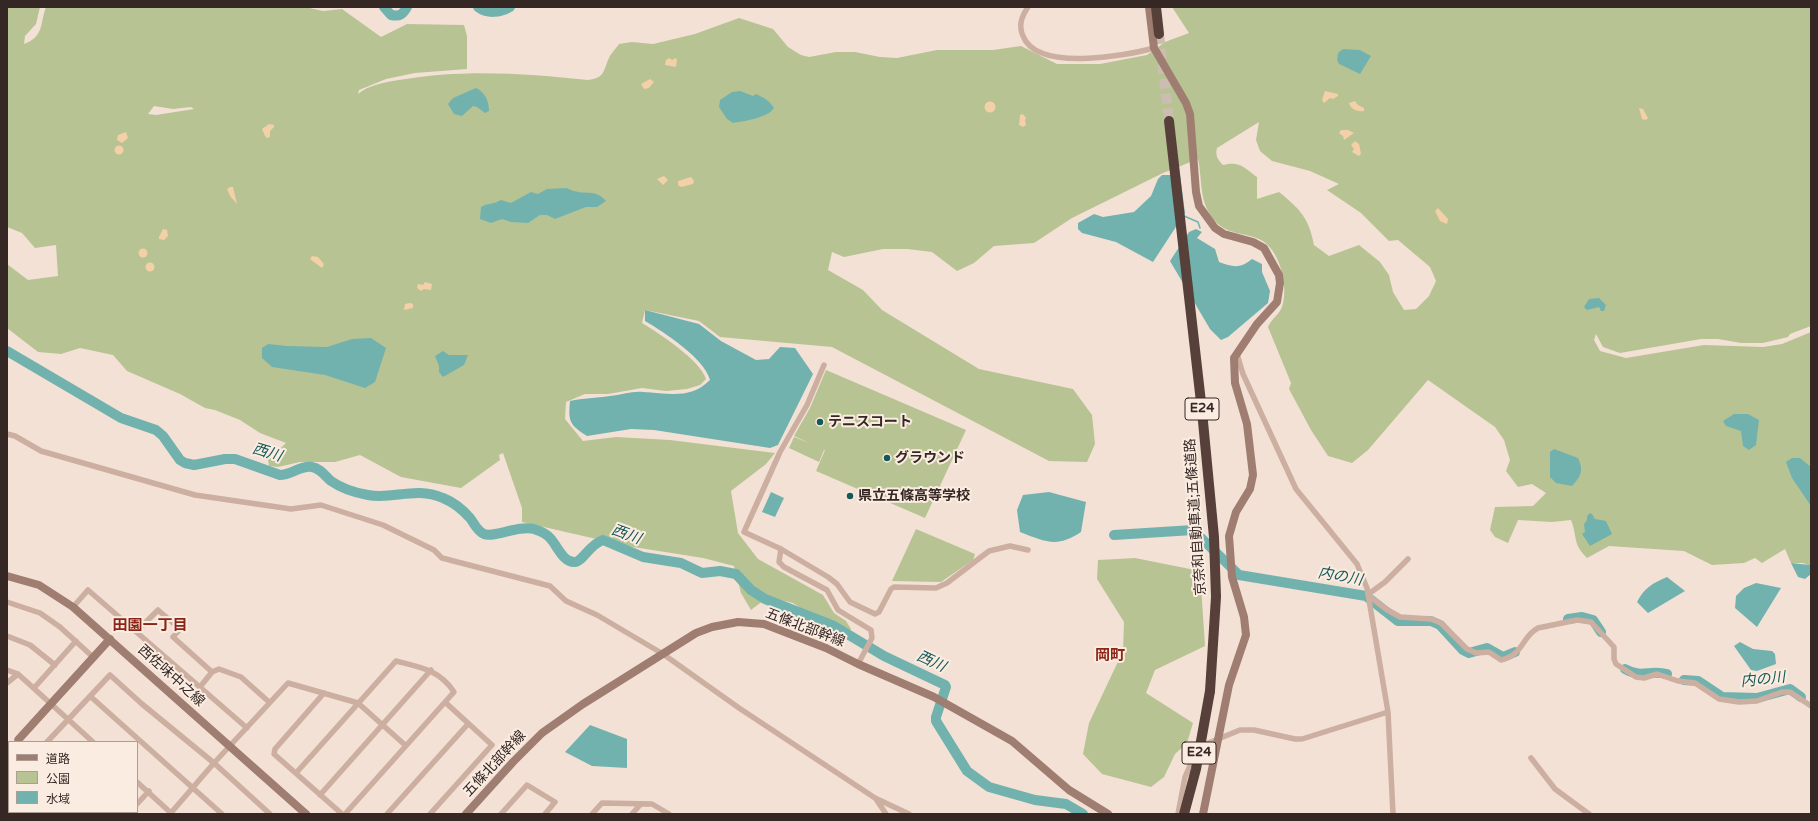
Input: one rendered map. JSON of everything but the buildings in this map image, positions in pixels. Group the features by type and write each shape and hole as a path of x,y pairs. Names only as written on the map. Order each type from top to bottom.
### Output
{"highway":[{"path":"1156,11 1156,36"},
{"name":"京奈和自動車道;五條道路","path":"1169,120 1211,498 1216,597 1210,691 1196,769 1184,814"}],"street":[{"path":"1028,7 1021,21 1021,30 1024,38 1031,48 1042,53 1057,57 1096,58 1128,54 1154,48"},
{"path":"1149,7 1156,36 1154,48 1186,103 1190,114 1196,192 1199,206 1215,228 1224,234 1253,242 1264,248 1279,275 1280,291 1277,302 1257,324 1237,354 1233,366 1235,383 1248,429 1253,475 1250,489 1233,519 1229,541 1232,578 1244,617 1246,635 1229,685 1203,814"},
{"path":"1237,354 1243,374 1296,489 1357,564 1369,594 1388,712 1393,814"},
{"path":"824,365 807,404 780,452 744,532 781,549 832,580 850,602 874,614 879,612 891,589 894,587 936,588 947,583 989,551 1010,546 1028,550"},
{"path":"1233,366 1243,374"},
{"path":"7,434 15,436 41,451 195,495 291,509 321,505 383,525 434,550 442,558 550,586 566,601 597,615 663,654 739,708 875,798 909,814"},
{"path":"781,549 779,562 784,567 827,590 838,610 871,630 872,638 858,664"},
{"path":"1369,594 1385,582 1408,558"},
{"name":"西佐味中之線","path":"7,576 39,585 74,607 306,814"},
{"path":"74,607 88,590 247,728"},
{"path":"1369,594 1386,609 1400,617 1431,619 1441,623 1462,645 1474,652 1489,652 1501,660 1510,658 1516,654 1533,631 1577,620 1590,622 1614,647 1614,659 1616,664 1636,677 1644,678 1657,674 1678,681 1695,683 1719,699 1739,702 1757,701 1782,692 1790,692 1811,706"},
{"path":"7,602 40,613 76,641 93,657"},
{"path":"137,631 158,610 180,629 173,637 212,672"},
{"name":"五條北部幹線","path":"466,814 513,762 542,733 583,704 696,633 712,627 750,622 764,624 800,637 934,698 1012,741 1069,790 1108,814"},
{"path":"7,636 30,645 55,665"},
{"path":"18,741 110,639"},
{"path":"34,688 76,641"},
{"path":"296,773 396,661 431,670 451,687 454,692 446,703 405,745 345,814"},
{"path":"200,687 212,672 219,669 241,678 269,702"},
{"path":"7,670 18,674 92,741"},
{"path":"320,795 431,670"},
{"path":"7,683 18,674"},
{"path":"48,741 110,675 142,704 214,763 270,814"},
{"path":"138,783 149,791 171,813 214,763 288,683 358,703 405,745"},
{"path":"324,693 275,749 274,754 342,814"},
{"path":"90,696 222,814"},
{"path":"430,814 492,745 446,703"},
{"path":"1178,814 1185,777 1192,761 1206,744 1240,730 1254,730 1294,739 1302,739 1388,712"},
{"path":"387,814 468,724"},
{"path":"1531,758 1555,789 1588,814"},
{"path":"501,814 527,785 555,802 545,814"},
{"path":"138,803 149,791"},
{"path":"875,798 886,814"},
{"path":"592,814 602,803 640,805 652,804 669,814"},
{"path":"632,814 640,805"}],"green space":[{"path":"7,7 40,7 36,24 25,36 24,44 35,38 38,33 46,7 305,7 323,11 342,9 381,37 407,24 464,25 467,36 467,69 415,73 386,79 359,90 358,94 367,88 383,83 446,74 494,73 588,80 594,79 601,76 610,56 619,44 632,42 653,44 695,34 739,18 773,29 788,47 801,55 809,57 836,52 855,52 880,57 897,58 937,50 993,50 1021,46 1057,64 1100,64 1147,55 1165,42 1189,33 1172,7 1811,7 1811,326 1790,334 1788,337 1763,343 1741,343 1718,339 1701,339 1620,353 1603,347 1596,334 1594,340 1600,351 1626,358 1704,345 1763,347 1782,344 1811,332 1811,566 1803,563 1791,563 1785,549 1762,563 1755,558 1744,563 1712,565 1684,551 1609,546 1587,558 1577,544 1571,520 1552,522 1518,520 1508,543 1495,537 1490,530 1495,507 1533,506 1546,493 1532,484 1518,487 1506,471 1510,460 1504,440 1495,427 1428,380 1368,450 1352,463 1328,456 1311,430 1289,389 1291,383 1268,327 1281,310 1284,299 1283,279 1277,259 1266,244 1259,239 1221,227 1211,216 1202,192 1198,159 1163,173 1072,218 1034,243 994,246 974,263 957,271 932,252 907,249 883,249 844,257 832,252 828,270 863,290 882,310 979,369 1073,389 1092,415 1095,444 1087,462 1049,461 832,347 720,337 699,321 645,310 642,323 688,356 696,364 706,379 700,385 687,389 666,391 642,388 608,394 585,394 566,402 565,419 583,441 616,437 670,440 775,453 766,464 731,491 738,533 758,559 823,595 834,613 846,621 851,629 846,634 830,627 793,603 768,597 751,610 741,593 734,566 703,558 627,546 522,522 522,508 503,453 499,455 500,460 461,488 401,477 360,455 335,462 300,462 278,467 269,466 268,460 286,443 260,433 240,420 215,410 205,408 180,394 127,371 113,355 80,348 61,354 38,352 7,328 7,264 28,280 58,276 56,245 35,248 22,233 7,227","holes":["154,106 173,109 191,107 194,109 156,115 148,114","1259,122 1256,140 1260,151 1272,161 1310,171 1339,184 1327,190 1361,213 1389,241 1398,240 1430,267 1436,281 1429,296 1416,309 1404,310 1393,292 1389,275 1380,262 1359,245 1329,256 1314,245 1306,221 1298,209 1286,198 1279,192 1257,199 1257,177 1238,164 1223,165 1217,158 1217,148"]},
{"name":"グラウンド","path":"826,370 966,430 925,518 816,471 825,450 819,462 789,448 794,437 809,443 794,436 810,408"},
{"path":"916,529 975,554 973,560 941,582 892,581"},
{"path":"1135,558 1200,571 1205,646 1155,670 1146,693 1193,723 1187,743 1175,754 1164,777 1151,787 1102,774 1083,754 1089,723 1123,651 1124,622 1097,579 1098,560"}],"sand":[{"path":"669,58 672,60 676,58 676,67 665,65 666,60"},
{"path":"650,79 654,82 649,88 644,89 641,84"},
{"path":"1325,91 1338,94 1338,96 1333,99 1330,98 1324,103 1322,100"},
{"path":"990,101 994,103 996,107 994,111 990,113 986,111 984,107 986,103"},
{"path":"1355,101 1358,105 1364,108 1364,111 1358,111 1351,107 1349,103"},
{"path":"1639,108 1643,109 1648,118 1646,120 1642,119"},
{"path":"1023,114 1026,118 1026,125 1023,127 1019,125 1020,115"},
{"path":"269,124 274,125 274,127 270,131 270,137 267,138 262,129"},
{"path":"1341,130 1348,130 1354,133 1344,140 1343,136 1339,133"},
{"path":"126,132 128,138 122,143 117,140 118,135"},
{"path":"1355,141 1359,144 1361,154 1359,156 1352,152 1354,149 1351,145"},
{"path":"119,145 124,150 119,155 114,150"},
{"path":"664,176 668,180 663,185 657,179"},
{"path":"691,177 694,181 693,184 681,187 678,185 678,181"},
{"path":"233,187 237,204 230,196 227,189"},
{"path":"1438,208 1448,219 1447,224 1440,221 1435,211"},
{"path":"163,229 167,230 168,236 164,240 159,239"},
{"path":"143,248 148,253 143,258 138,253"},
{"path":"312,256 318,257 324,264 322,268 310,259"},
{"path":"148,263 152,263 154,267 152,271 148,271 146,269 146,265"},
{"path":"425,282 432,284 431,290 424,289 421,291 417,288 418,284 423,285"},
{"path":"405,304 413,304 413,308 404,310"}],"water":[{"path":"1343,49 1360,50 1371,56 1360,74 1339,64 1337,60 1338,53"},
{"path":"476,88 486,97 489,111 485,113 473,106 462,116 454,114 448,104 453,98"},
{"path":"740,91 753,96 756,94 759,95 768,101 774,108 761,117 733,123 727,119 719,107 720,100 732,92"},
{"path":"1162,175 1180,175 1185,213 1153,262 1116,242 1082,233 1078,229 1078,223 1094,214 1103,217 1134,212 1151,196 1158,179"},
{"path":"567,188 577,192 597,194 606,201 597,207 586,207 555,219 547,215 540,215 528,223 511,222 502,219 491,223 480,219 481,207 485,205 501,200 511,203 531,192 538,194 547,189"},
{"path":"1196,229 1202,232 1197,238 1215,249 1219,262 1228,265 1240,266 1252,259 1262,264 1262,272 1270,291 1268,303 1228,337 1221,340 1210,329 1170,261 1189,232"},
{"path":"1599,298 1606,305 1604,311 1601,311 1599,307 1587,310 1584,307 1589,299"},
{"path":"645,310 699,324 721,341 756,360 769,359 780,347 795,348 813,374 778,445 770,448 654,430 631,429 587,436 574,426 571,422 569,414 570,401 635,392 670,394 687,393 695,390 710,380 700,363 692,355 682,346 645,321"},
{"path":"371,338 386,348 375,382 365,388 325,375 272,367 262,358 262,348 268,344 327,347 352,339"},
{"path":"443,351 449,355 468,355 464,365 443,377 439,372 439,366 435,356"},
{"path":"1734,414 1748,414 1759,420 1756,445 1749,450 1743,446 1741,431 1726,426 1723,421"},
{"path":"1554,449 1578,458 1581,466 1581,473 1572,486 1556,483 1550,477 1550,452"},
{"path":"1792,458 1800,458 1811,467 1811,506 1792,478 1786,462"},
{"path":"771,492 784,498 775,517 762,512"},
{"path":"1049,492 1086,502 1081,532 1065,540 1051,542 1020,532 1017,510 1023,495"},
{"path":"1590,513 1595,519 1606,521 1612,534 1590,546 1582,534 1585,532 1584,524"},
{"path":"1791,563 1810,565 1811,574 1805,579 1798,577"},
{"path":"1667,577 1685,591 1648,613 1637,602 1649,586"},
{"path":"1756,583 1781,588 1757,627 1735,608 1736,596 1744,588"},
{"path":"1740,642 1753,649 1772,651 1775,654 1776,664 1757,671 1751,670 1734,646"},
{"path":"590,725 627,739 627,768 592,766 565,752"}],"waterway":[{"path":"384,7 391,15 397,16 403,13 407,7"},
{"path":"478,7 489,12 502,11 510,7"},
{"path":"1184,216 1198,222 1200,228"},
{"name":"西川","path":"7,351 121,418 156,430 163,436 180,460 185,463 194,465 225,459 235,459 280,475 284,475 304,467 312,467 320,471 339,486 363,494 386,496 423,493 443,498 461,509 484,534 488,535 528,528 545,533 553,541 564,557 571,562 578,561 594,545 603,540 643,557 681,563 702,573 720,571 736,574 751,590 765,599 834,626 884,656 945,685 946,687 936,721 967,771 989,787 1035,800 1066,804 1083,814"},
{"name":"内の川","path":"1114,535 1193,530 1239,575 1366,596 1398,621 1431,621 1440,625 1463,650 1469,653 1487,648 1503,657 1515,652"},
{"name":"内の川","path":"1568,619 1582,617 1593,620 1601,632"},
{"name":"内の川","path":"1625,669 1641,674 1667,674"},
{"name":"内の川","path":"1684,680 1698,681 1722,697 1757,698 1790,689 1801,697"}],"tunnel":[{"path":"1159,34 1169,121"}],"place":[{"name":"テニスコート","path":"820,422"},
{"name":"グラウンド","path":"887,458"},
{"name":"県立五條高等学校","path":"850,496"}],"district":[{"name":"田園一丁目","path":"150,626"},
{"name":"岡町","path":"1110,656"}]}
